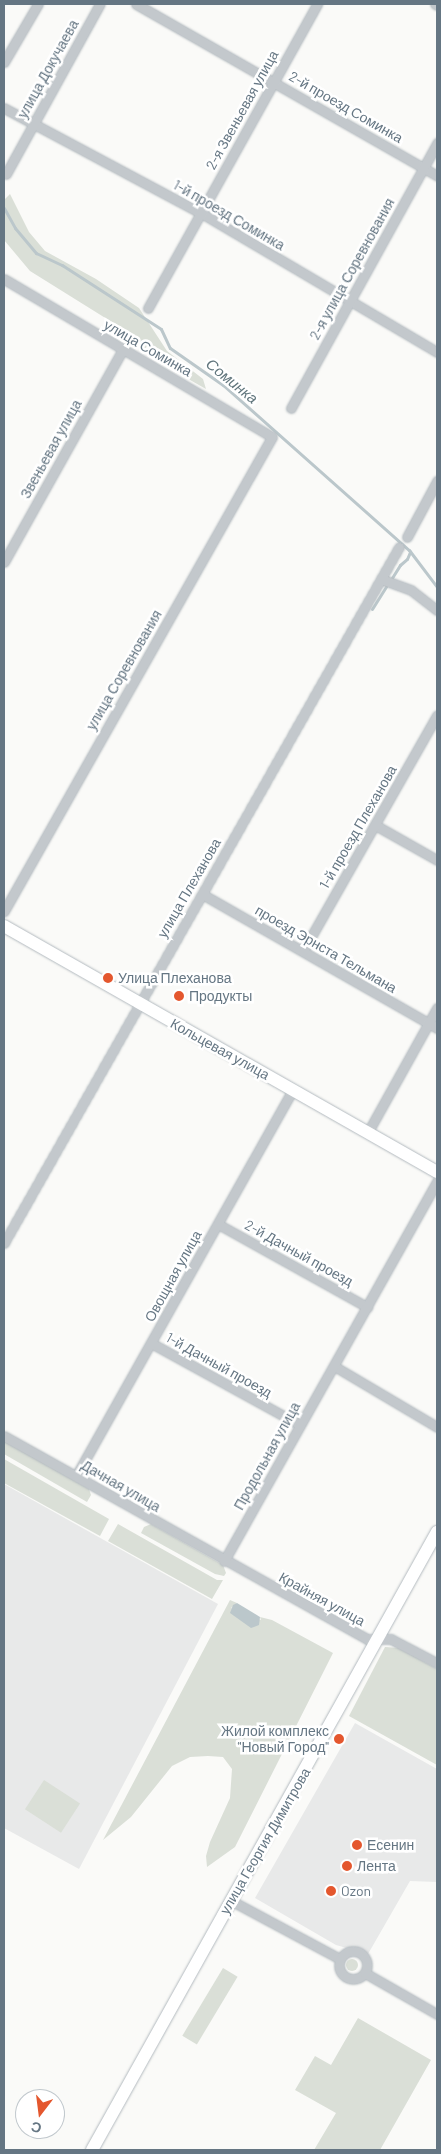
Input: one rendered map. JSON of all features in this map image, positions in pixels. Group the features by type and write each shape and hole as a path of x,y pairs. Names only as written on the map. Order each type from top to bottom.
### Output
{"street":[{"path":"4,62 38,4"},
{"name":"улица Докучаева","path":"6,174 100,4"},
{"name":"2-й проезд Соминка","path":"136,4 437,176"},
{"name":"2-я Звеньевая улица","path":"148,308 317,4"},
{"name":"1-й проезд Соминка","path":"4,108 201,213 437,352"},
{"name":"2-я улица Соревнования","path":"291,408 437,143"},
{"name":"улица Соминка","path":"4,279 250,423 272,437 269,443"},
{"name":"Звеньевая улица","path":"4,562 123,349"},
{"name":"улица Соревнования","path":"4,911 269,443"},
{"path":"407,537 437,481"},
{"name":"улица Плеханова","path":"4,1243 399,547"},
{"path":"381,579 411,590 437,610"},
{"name":"1-й проезд Плеханова","path":"304,952 437,715"},
{"path":"375,825 437,860"},
{"name":"проезд Эрнста Тельмана","path":"202,894 437,1028"},
{"name":"Кольцевая улица","path":"4,926 437,1172"},
{"path":"368,1132 437,1008"},
{"name":"Овощная улица","path":"76,1476 293,1090"},
{"name":"Продольная улица","path":"224,1561 437,1181"},
{"name":"2-й Дачный проезд","path":"218,1224 367,1306"},
{"name":"1-й Дачный проезд","path":"151,1343 300,1425"},
{"path":"334,1366 437,1427"},
{"name":"Дачная улица","path":"4,1436 224,1561"},
{"name":"улица Георгия Димитрова","path":"92,2150 230,1900 380,1638 437,1532"},
{"name":"Крайняя улица","path":"224,1561 367,1639 391,1639 437,1664"},
{"path":"230,1900 340,1959"},
{"path":"346,1952 359,1952 367,1962 365,1973 358,1978 346,1977 340,1971 340,1959 346,1952"},
{"path":"365,1973 437,2014"}],"shaded area":[{"path":"10,194 29,232 45,251 96,279 139,308 167,351 203,379 206,389 153,359 123,329 30,271 4,240 4,200"},
{"path":"4,1440 89,1489 91,1495 87,1502 4,1454"},
{"path":"4,1459 109,1519 100,1536 4,1483"},
{"path":"4,1484 218,1604 79,1869 4,1828"},
{"path":"118,1524 217,1580 223,1580 212,1599 108,1541"},
{"path":"151,1524 223,1565 226,1573 224,1576 215,1574 141,1533 144,1527"},
{"path":"230,1600 237,1603 231,1608 261,1620 260,1617 272,1620 333,1653 235,1847 207,1867 206,1856 210,1842 230,1798 232,1769 223,1757 208,1756 190,1757 172,1766 131,1817 103,1840"},
{"path":"237,1603 260,1617 259,1625 251,1628 230,1613 233,1605"},
{"path":"385,1647 399,1648 437,1669 437,1765 349,1716"},
{"path":"355,1723 437,1769 437,1882 410,1881 368,1954 336,1945 255,1898"},
{"path":"44,1780 80,1803 61,1833 25,1809"},
{"path":"350,1959 354,1959 358,1965 354,1971 350,1971 346,1967 346,1963"},
{"path":"223,1968 238,1977 197,2044 182,2036"},
{"path":"358,2018 431,2060 380,2150 314,2150 336,2113 295,2090 315,2056 331,2065"}],"waterway":[{"name":"Соминка","path":"4,208 15,228 36,253 62,265 161,329 170,348 223,385 409,550 437,587"},
{"path":"390,581 400,565 407,559 410,552"},
{"path":"372,609 387,585"}],"place":[{"name":"Улица Плеханова","path":"108,978"},
{"name":"Продукты","path":"179,996"},
{"name":"Жилой комплекс \"Новый Город\"","path":"339,1739"},
{"name":"Есенин","path":"357,1845"},
{"name":"Лента","path":"347,1866"},
{"name":"Ozon","path":"331,1891"}]}
